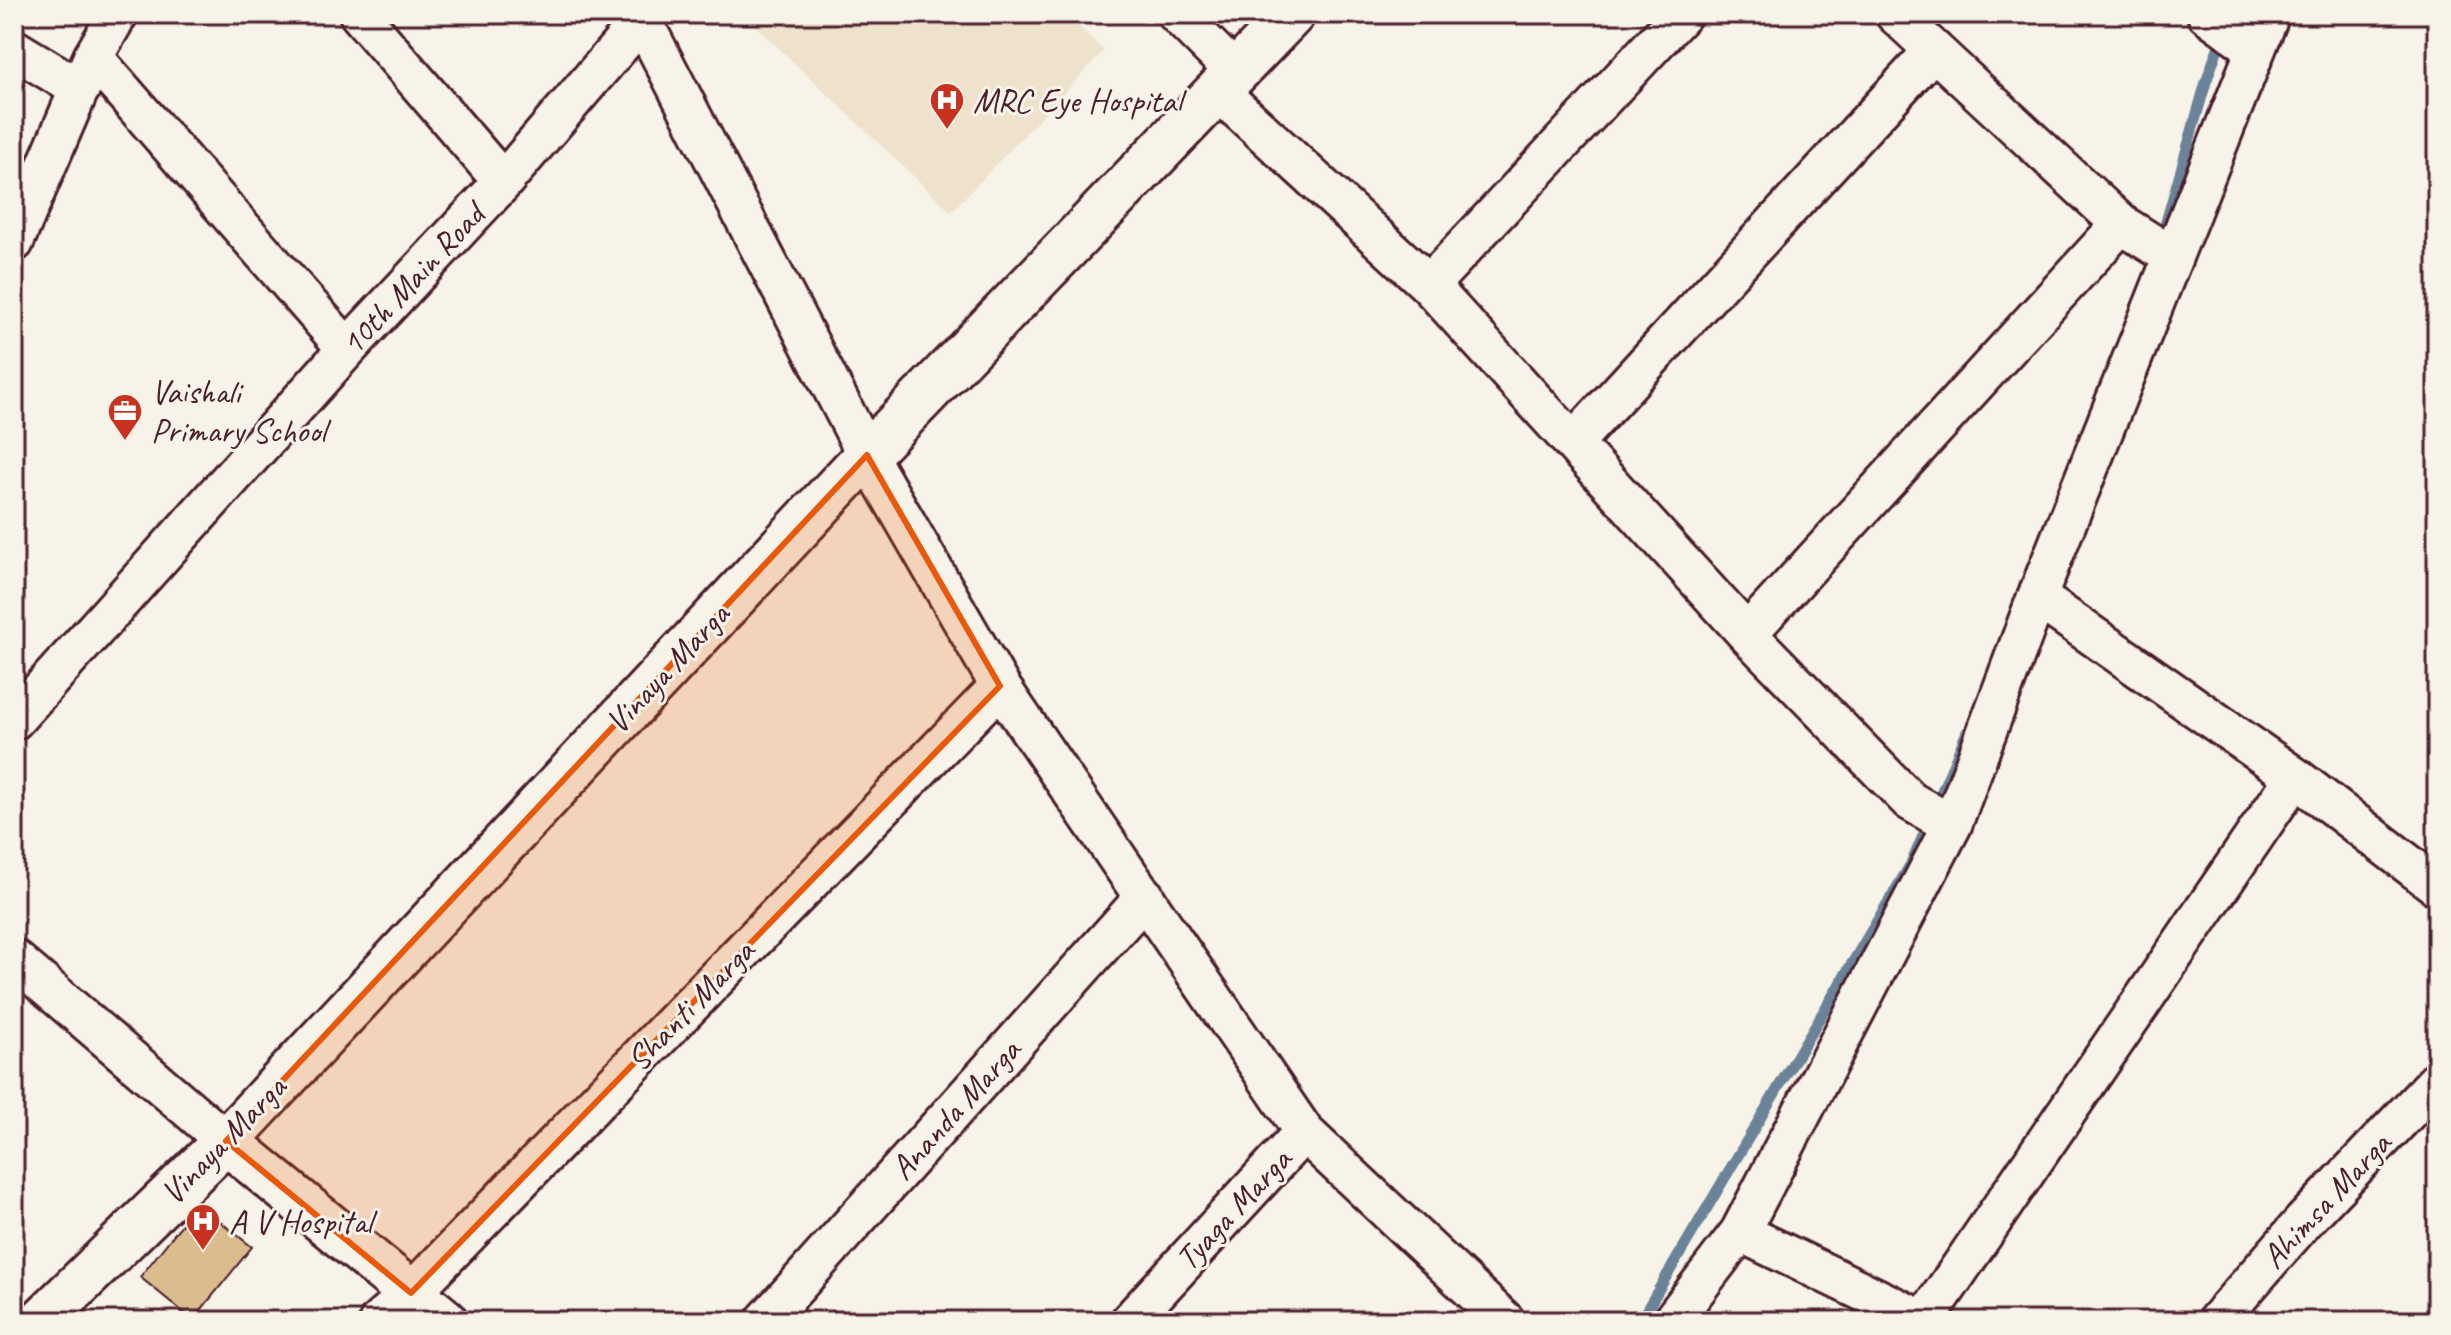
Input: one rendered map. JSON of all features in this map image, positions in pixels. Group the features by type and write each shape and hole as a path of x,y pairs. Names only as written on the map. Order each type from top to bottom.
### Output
{"street":[{"path":"14,242 87,73 118,14"},
{"path":"359,14 503,182"},
{"path":"1177,14 1227,82 1429,285 1747,634 1933,814"},
{"name":"Vinaya Marga","path":"41,1321 226,1141 867,455 1292,14"},
{"path":"1429,285 1682,14"},
{"path":"1895,14 2148,241"},
{"path":"643,15 867,455 1000,686 1304,1132 1495,1318"},
{"name":"10th Main Road","path":"14,720 347,349 503,182 643,15"},
{"path":"1672,1321 1740,1232 2037,597 2148,241 2257,33 2210,17"},
{"path":"14,49 87,73 347,349"},
{"path":"1573,443 1934,50"},
{"path":"1747,634 2148,241"},
{"path":"2037,597 2295,777 2437,886"},
{"name":"Shanti Marga","path":"395,1307 1000,686"},
{"path":"1740,1232 1924,1321 2295,777"},
{"name":"Ananda Marga","path":"765,1321 1145,897"},
{"path":"14,959 226,1141 395,1307 445,1321"},
{"name":"Ahimsa Marga","path":"2217,1321 2304,1221 2437,1081"},
{"name":"Tyaga Marga","path":"1130,1321 1304,1132"}],"highlighted area":[{"path":"867,455 1000,686 411,1293 226,1141"}],"shaded area":[{"name":"MRC Eye Hospital","path":"743,14 1066,14 1104,51 951,212"}],"building":[{"path":"198,1204 252,1247 193,1320 140,1277"}],"waterway":[{"path":"2162,236 2223,34"},
{"path":"1640,1321 1912,862 1967,732"}],"place":[{"name":"MRC Eye Hospital","path":"947,131"},
{"name":"Vaishali Primary School","path":"125,442"},
{"name":"A V Hospital","path":"203,1252"}]}
